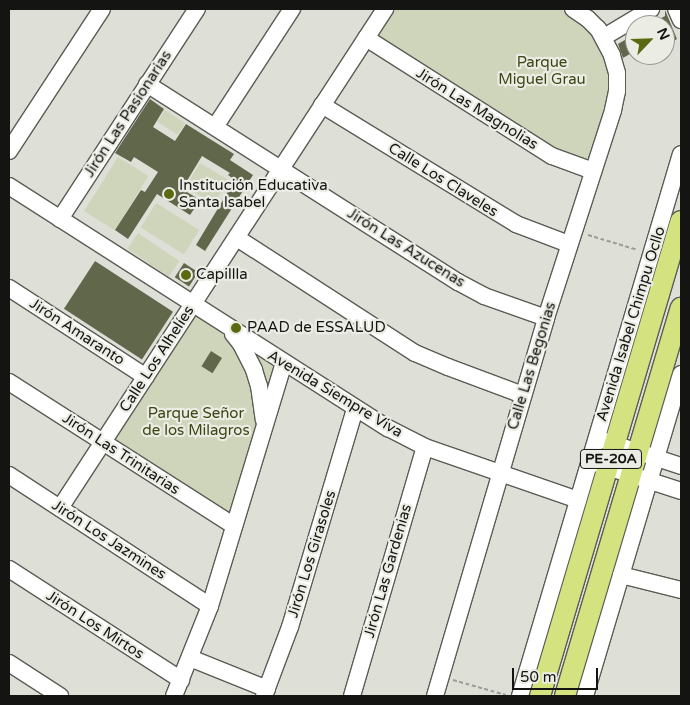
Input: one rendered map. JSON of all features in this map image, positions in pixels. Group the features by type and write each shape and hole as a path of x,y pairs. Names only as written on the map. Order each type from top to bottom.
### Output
{"main road":[{"name":"Avenida Isabel Chimpu Ocllo","path":"540,696 606,441 681,221"},
{"name":"PE-20A","path":"565,696 640,479 681,308"}],"street":[{"path":"9,151 102,9"},
{"name":"Jirón Las Pasionarias","path":"60,219 197,9"},
{"path":"215,127 292,9"},
{"name":"Calle Los Alhelíes","path":"60,508 384,9"},
{"path":"572,9 588,19 604,37 651,9"},
{"path":"676,9 681,20"},
{"name":"Calle Las Begonias","path":"435,696 546,318 613,110 616,91 614,64 604,37"},
{"name":"Jirón Las Magnolias","path":"366,38 552,156 593,171"},
{"name":"Jirón Las Azucenas","path":"147,84 458,282 484,296 546,318"},
{"name":"Calle Los Claveles","path":"322,105 516,224 571,237"},
{"name":"Avenida Isabel Chimpu Ocllo","path":"606,441 651,254 681,154"},
{"name":"Avenida Siempre Viva","path":"9,186 355,409 425,446 578,500"},
{"path":"237,238 415,353 523,395"},
{"name":"Jirón Amaranto","path":"9,288 146,377"},
{"path":"226,326 241,344 254,370 259,386 264,427"},
{"path":"174,696 210,606 284,363"},
{"path":"647,455 681,374"},
{"name":"Jirón Las Trinitarias","path":"9,382 234,526"},
{"name":"Jirón Los Girasoles","path":"265,693 290,627 355,409"},
{"path":"606,441 681,466"},
{"name":"Jirón Las Gardenias","path":"352,696 425,446"},
{"path":"599,465 681,491"},
{"name":"Avenida Isabel Chimpu Ocllo","path":"520,696 578,500 599,465"},
{"name":"Jirón Los Jazmines","path":"9,475 210,606"},
{"path":"585,696 621,575 640,479"},
{"name":"Jirón Los Mirtos","path":"9,569 181,680"},
{"path":"621,575 681,590"},
{"path":"190,658 265,693"},
{"path":"9,664 60,696"}],"path":[{"path":"571,237 651,254"},
{"path":"441,677 510,696"}],"green space":[{"name":"Parque Miguel Grau","path":"394,9 560,9 575,17 592,34 605,58 609,84 607,103 588,162 552,149 375,39"},
{"path":"165,110 185,123 178,135 157,122"},
{"path":"118,157 149,176 115,230 84,211"},
{"path":"200,163 228,180 214,204 186,187"},
{"path":"156,203 199,230 184,255 141,228"},
{"path":"138,233 179,261 169,277 127,249"},
{"name":"Parque Señor de los Milagros","path":"194,314 226,336 244,358 260,420 232,517 112,438"},
{"path":"248,348 277,367 266,405"}],"building":[{"path":"625,40 625,57 623,58 618,44"},
{"path":"150,99 164,109 153,127 175,141 186,124 234,154 230,160 253,175 205,251 196,245 235,180 228,175 230,173 202,156 182,189 200,200 190,215 157,194 128,239 115,230 141,190 145,192 158,172 134,157 131,162 115,153"},
{"path":"95,261 173,312 142,359 64,309"},
{"name":"Capillla","path":"184,263 198,272 189,287 175,277"},
{"path":"211,351 222,358 212,373 201,366"}],"place":[{"name":"Institución Educativa Santa Isabel","path":"169,194"},
{"name":"Capillla","path":"186,275"},
{"name":"PAAD de ESSALUD","path":"236,328"}]}
